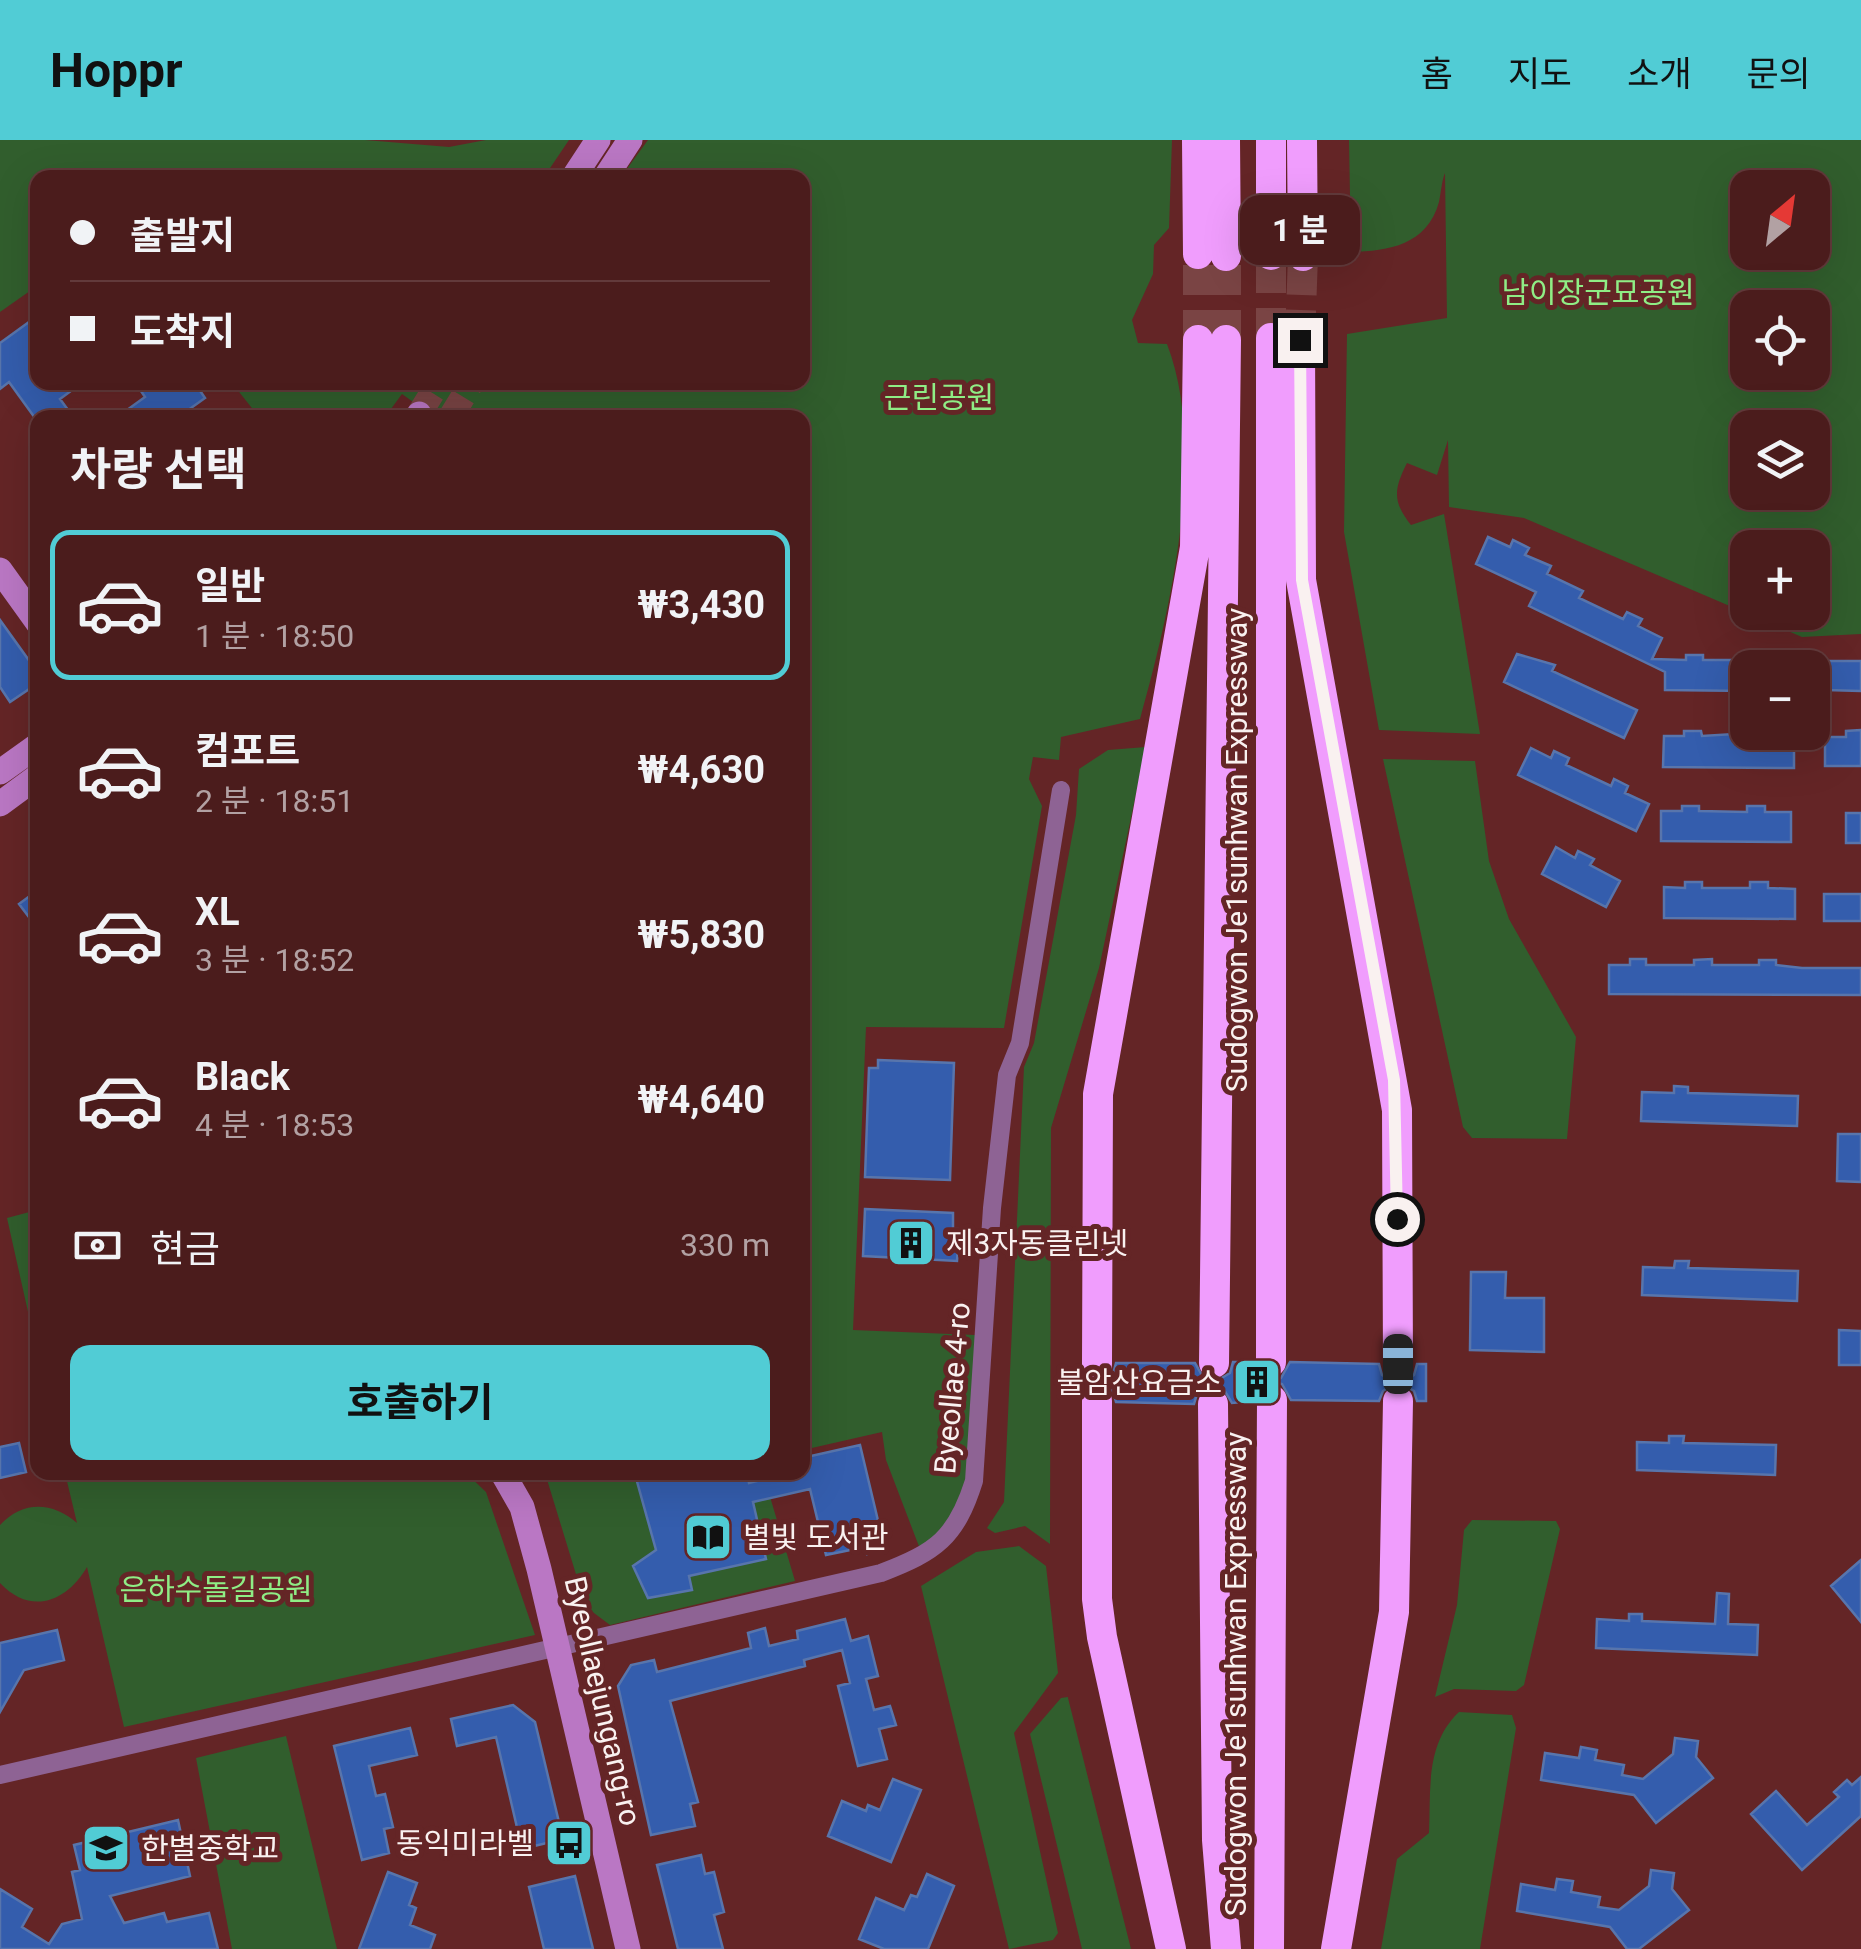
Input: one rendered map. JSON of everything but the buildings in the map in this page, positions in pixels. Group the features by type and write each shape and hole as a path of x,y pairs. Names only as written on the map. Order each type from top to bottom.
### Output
{"highway":[{"path":"1198,140 1212,255 1225,140"},
{"path":"1271,140 1272,255"},
{"path":"1302,140 1303,256"},
{"name":"Sudogwon Je1sunhwan Expressway","path":"1271,1362 1286,339 1302,580 1397,1110 1398,1364"},
{"name":"Sudogwon Je1sunhwan Expressway","path":"1098,1364 1098,1094 1195,547 1212,340 1214,1363"},
{"name":"Sudogwon Je1sunhwan Expressway","path":"1269,1949 1272,1400"},
{"path":"1097,1401 1096,1599 1171,1949"},
{"path":"1336,1949 1394,1612 1398,1401"},
{"name":"Sudogwon Je1sunhwan Expressway","path":"1213,1404 1217,1840 1226,1949"}],"street":[{"path":"579,170 598,140"},
{"path":"610,170 630,140"},
{"path":"0,570 30,612"},
{"path":"0,772 30,751"},
{"path":"0,804 30,782"},
{"name":"Byeollae 4-ro","path":"0,1775 882,1572 924,1556 947,1538 964,1514 980,1438 992,1208 1007,1075 1020,1043 1061,790"},
{"name":"Byeollaejungang-ro","path":"507,1480 522,1507 628,1949"}],"green space":[{"path":"0,140 365,140 449,147 486,140 569,140 549,170 30,170 30,291 0,312"},
{"name":"근린공원","path":"648,140 1172,140 1169,228 1154,245 1153,274 1132,320 1138,343 1167,344 1179,386 1184,481 1173,581 1140,719 1061,737 1059,760 1033,757 1029,779 1042,806 1004,1028 866,1027 853,1330 975,1335 979,1343 968,1487 953,1522 920,1549 886,1460 882,1432 810,1448 810,410 424,410 402,394 390,410 253,410 238,390 810,390 810,170 626,170"},
{"name":"남이장군묘공원","path":"1349,140 1861,140 1861,634 1802,637 1786,630 1830,630 1830,530 1730,530 1730,606 1524,518 1449,507 1448,440 1437,475 1407,463 1397,495 1411,525 1444,514 1480,734 1379,730 1344,532 1347,334 1447,318 1445,173 1439,202 1426,228 1405,243 1351,252"},
{"path":"1146,747 1099,968 1051,1128 1050,1544 1025,1526 995,1533 987,1528 1004,1502 1024,1067 1034,1043 1076,815 1079,769 1108,750"},
{"path":"1383,759 1475,761 1489,861 1509,919 1576,1037 1567,1139 1472,1138 1463,1127"},
{"path":"30,1212 30,1321 7,1218"},
{"name":"은하수돌길공원","path":"67,1480 473,1480 486,1492 535,1635 124,1727 87,1567 70,1588 48,1600 24,1599 0,1583 0,1525 9,1517 38,1507 58,1511 77,1523"},
{"path":"547,1480 765,1480 795,1581 610,1625 586,1607"},
{"path":"1472,1520 1556,1521 1560,1529 1524,1685 1516,1691 1454,1689 1435,1697 1457,1605 1464,1530"},
{"path":"1019,1546 1046,1566 1058,1673 1014,1733 1058,1933 1053,1940 1009,1949 921,1586 976,1552"},
{"path":"1068,1697 1131,1949 1082,1949 1030,1734 1061,1698"},
{"path":"1459,1712 1512,1715 1516,1728 1480,1949 1381,1949 1397,1859 1429,1833 1435,1753 1440,1738"},
{"path":"286,1736 337,1949 232,1949 196,1758"}],"tunnel":[{"path":"1198,254 1198,340"},
{"path":"1271,255 1271,338"},
{"path":"1226,256 1226,340"},
{"path":"1300,340 1303,256"},
{"path":"422,410 434,390"},
{"path":"455,410 467,390"}],"place":[{"name":"제3자동클린넷","path":"911,1243"},
{"name":"불암산요금소","path":"1257,1382"},
{"name":"별빛 도서관","path":"708,1537"},
{"name":"동익미라벨","path":"569,1843"},
{"name":"한별중학교","path":"106,1848"}],"route":[{"path":"1300,340 1298,528 1302,580 1394,1080 1397,1219"}]}
